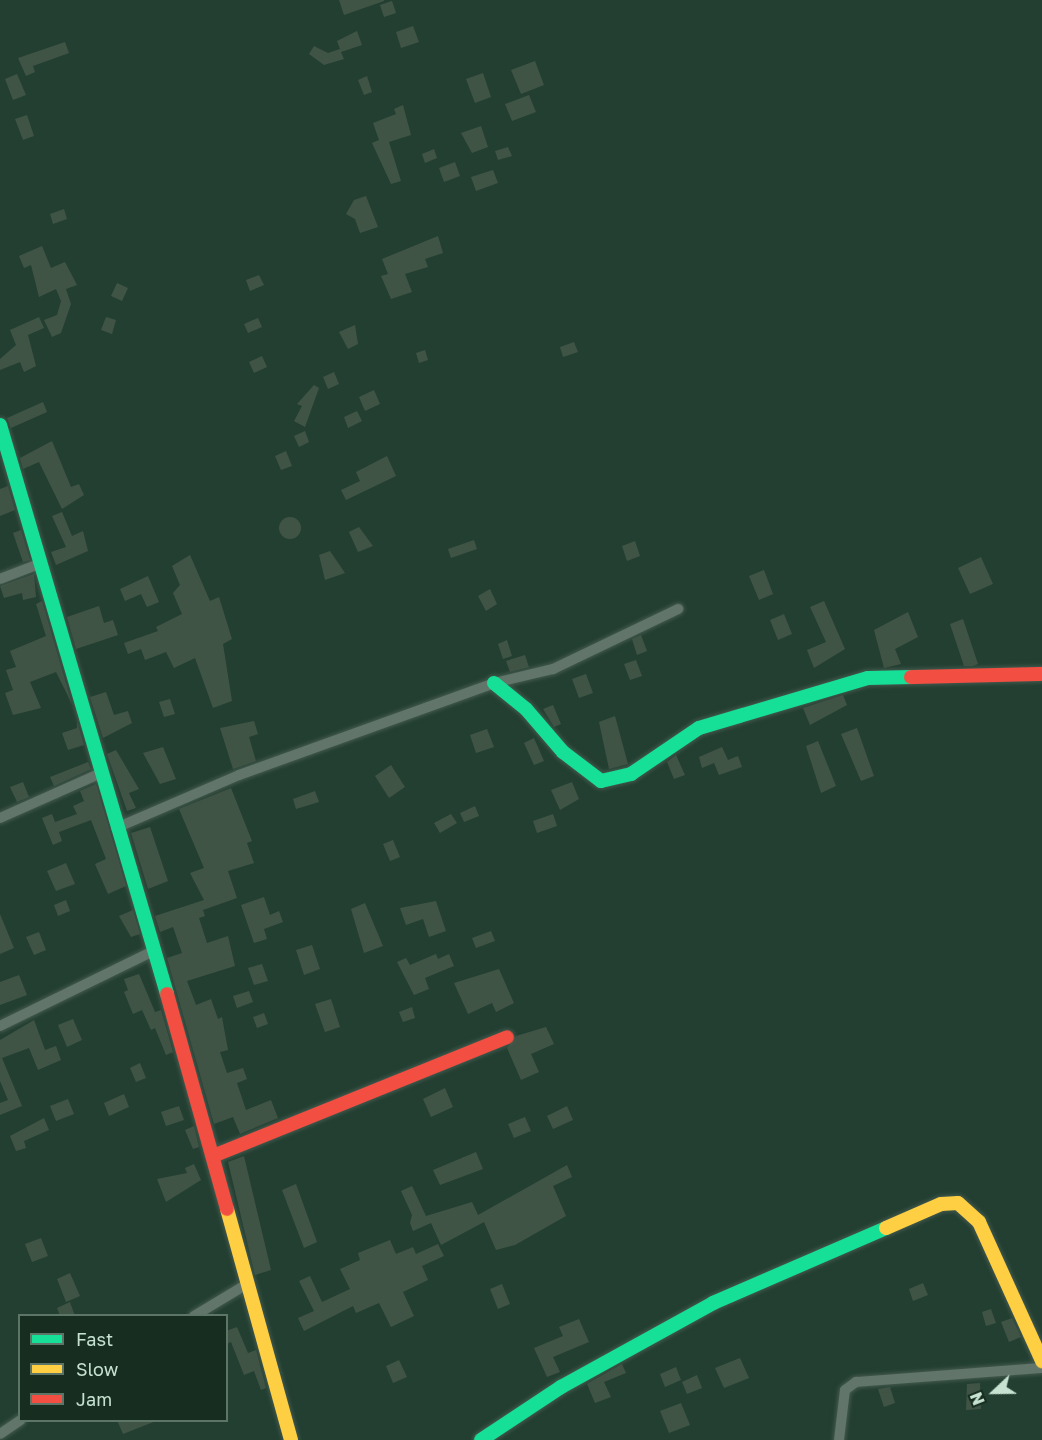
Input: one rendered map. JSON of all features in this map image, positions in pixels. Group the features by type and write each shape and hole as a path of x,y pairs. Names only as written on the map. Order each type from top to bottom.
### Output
{"street":[{"path":"0,425 116,828 155,950 291,1440"},
{"path":"0,579 39,564"},
{"path":"116,828 239,775 494,683 553,669 678,609"},
{"path":"494,683 526,709 563,752 601,781 631,774 699,728 868,678 1042,674"},
{"path":"0,818 100,773"},
{"path":"0,1026 155,950"},
{"path":"213,1156 507,1037"},
{"path":"481,1440 561,1387 713,1303 941,1204 958,1203 979,1222 1042,1361"},
{"path":"197,1314 247,1284"},
{"path":"839,1440 845,1390 856,1382 1042,1368"},
{"path":"0,1434 18,1422"}],"building":[{"path":"339,0 384,0 384,1 344,15"},
{"path":"392,1 396,13 384,17 380,5"},
{"path":"413,26 419,42 401,48 396,32"},
{"path":"357,31 362,45 341,52 344,59 324,65 309,54 314,46 328,53 340,49 337,41"},
{"path":"65,42 69,53 33,66 35,72 26,76 18,58"},
{"path":"535,61 544,85 521,94 511,70"},
{"path":"483,73 491,97 475,103 466,79"},
{"path":"17,74 26,95 13,100 5,79"},
{"path":"367,76 372,92 364,95 358,80"},
{"path":"529,95 536,112 512,121 505,104"},
{"path":"403,105 411,135 389,142 401,181 391,184 372,143 379,140 373,123 396,114 394,109"},
{"path":"27,115 34,136 23,140 15,119"},
{"path":"481,126 488,147 472,153 461,133"},
{"path":"508,147 512,156 498,160 495,151"},
{"path":"434,149 437,158 425,163 422,154"},
{"path":"455,162 460,176 444,182 439,168"},
{"path":"493,170 498,183 476,191 471,177"},
{"path":"366,196 378,227 360,233 355,219 346,214 354,200"},
{"path":"64,209 67,219 53,224 50,214"},
{"path":"438,236 443,253 425,259 428,267 405,274 412,292 391,299 381,276 388,274 382,259"},
{"path":"42,246 51,268 65,262 77,285 66,289 71,304 61,333 52,337 44,320 57,315 61,301 56,289 39,297 31,265 24,268 19,256"},
{"path":"259,275 264,285 250,291 246,280"},
{"path":"117,283 128,288 122,301 111,296"},
{"path":"39,317 44,328 28,335 36,366 24,372 20,362 0,370 0,359 16,345 10,330"},
{"path":"106,317 116,320 112,334 101,330"},
{"path":"258,318 262,327 248,333 244,324"},
{"path":"355,325 358,344 348,349 339,332"},
{"path":"574,342 578,352 563,357 560,347"},
{"path":"425,350 428,360 419,363 416,353"},
{"path":"262,356 267,367 254,373 249,362"},
{"path":"334,372 339,384 328,389 323,377"},
{"path":"314,385 319,388 305,427 294,421 302,406 297,404"},
{"path":"374,390 380,404 365,411 359,397"},
{"path":"43,402 47,412 11,428 7,418"},
{"path":"357,411 362,421 348,428 344,417"},
{"path":"305,431 309,442 299,447 294,436"},
{"path":"52,441 71,487 79,484 84,495 62,509 39,462 23,469 20,458"},
{"path":"286,451 292,466 281,470 275,456"},
{"path":"387,456 396,476 346,500 341,490 360,481 356,472"},
{"path":"8,486 15,510 0,516 0,489"},
{"path":"62,512 72,536 83,531 88,551 56,565 51,552 66,547 52,516"},
{"path":"290,517 298,520 301,528 298,536 290,539 282,536 279,528 282,520"},
{"path":"359,527 373,546 358,552 349,532"},
{"path":"21,530 30,560 23,562 13,533"},
{"path":"474,540 477,549 451,558 448,549"},
{"path":"635,541 640,556 627,561 622,546"},
{"path":"330,551 345,573 325,580 319,555"},
{"path":"190,555 210,601 219,597 232,639 223,644 232,701 213,708 195,658 174,668 166,652 145,660 141,649 128,654 124,643 158,631 156,627 182,614 173,593 180,585 172,566"},
{"path":"981,557 993,584 970,594 958,568"},
{"path":"764,570 773,594 759,600 749,576"},
{"path":"34,574 36,597 23,600 22,593 4,598 0,586"},
{"path":"148,576 159,602 147,607 141,594 125,601 120,589"},
{"path":"490,589 497,604 486,611 478,596"},
{"path":"42,601 72,704 56,672 30,682 41,708 13,715 5,693 13,690 6,670 16,667 10,651 46,636 36,604"},
{"path":"824,601 845,649 814,668 807,650 826,642 810,607"},
{"path":"99,606 104,623 113,620 118,635 76,649 67,617"},
{"path":"908,612 918,637 895,649 901,664 884,668 874,630"},
{"path":"784,614 792,634 778,640 770,620"},
{"path":"963,619 978,664 973,666 964,666 950,624"},
{"path":"641,635 647,651 637,655 632,639"},
{"path":"507,640 512,656 503,659 498,644"},
{"path":"525,655 529,667 510,672 506,661"},
{"path":"636,660 642,676 630,680 624,664"},
{"path":"586,674 593,693 579,698 572,679"},
{"path":"106,692 114,715 128,711 132,723 103,738 90,697"},
{"path":"843,695 847,705 810,725 803,708"},
{"path":"170,699 175,714 164,717 159,702"},
{"path":"553,705 561,724 554,727 543,709"},
{"path":"615,716 628,764 609,769 599,722"},
{"path":"77,721 84,745 68,750 62,733 77,728"},
{"path":"254,721 258,734 249,737 256,761 233,769 220,728"},
{"path":"857,728 874,776 861,781 841,734"},
{"path":"487,729 494,747 476,753 470,735"},
{"path":"534,738 544,761 534,765 524,743"},
{"path":"818,741 836,786 821,793 806,746"},
{"path":"163,747 176,779 160,784 143,753"},
{"path":"722,747 728,760 738,756 742,767 719,775 714,763 702,768 699,757"},
{"path":"116,750 139,789 129,793 136,808 127,811 107,754"},
{"path":"676,755 685,775 674,779 667,762"},
{"path":"88,762 91,769 54,786 50,777"},
{"path":"391,765 405,787 389,798 375,776"},
{"path":"23,782 29,797 17,802 10,787"},
{"path":"572,782 579,799 560,810 551,790"},
{"path":"96,784 126,886 108,894 95,864 106,859 91,820 59,832 62,841 53,845 42,818 52,814 55,822 77,814 73,806 84,801 80,791"},
{"path":"231,788 252,841 247,843 254,863 228,871 237,898 203,910 205,916 199,918 207,943 228,936 235,966 187,981 196,1005 211,999 218,1019 222,1017 228,1050 220,1052 227,1073 243,1068 247,1079 237,1083 246,1110 271,1100 278,1118 240,1134 233,1117 214,1124 167,958 182,953 173,927 160,932 155,916 204,900 190,873 204,868 179,809"},
{"path":"315,791 319,802 296,809 293,799"},
{"path":"475,806 479,816 464,822 460,813"},
{"path":"451,814 457,823 440,833 434,823"},
{"path":"553,814 557,826 537,833 533,821"},
{"path":"150,827 168,881 148,889 131,833"},
{"path":"393,840 400,857 390,861 383,844"},
{"path":"66,863 75,884 56,891 47,871"},
{"path":"264,897 270,915 279,911 283,922 264,929 267,939 254,943 241,905"},
{"path":"66,900 70,911 58,916 54,905"},
{"path":"436,901 446,931 429,937 423,919 406,925 400,908"},
{"path":"365,903 383,946 364,953 351,909"},
{"path":"133,910 140,934 131,937 119,916"},
{"path":"0,914 14,948 0,954"},
{"path":"491,931 495,941 476,948 472,938"},
{"path":"39,932 46,950 34,955 26,937"},
{"path":"312,945 320,969 304,975 296,950"},
{"path":"436,954 438,959 449,954 454,966 425,978 429,989 414,995 397,962 406,958 410,965"},
{"path":"262,964 268,981 254,985 248,968"},
{"path":"499,969 514,1003 496,1012 492,1003 468,1014 454,983"},
{"path":"139,974 155,1012 161,1010 173,1052 166,1055 155,1028 151,1030 142,1010 133,1014 124,992 128,990 124,979"},
{"path":"19,975 27,995 0,1005 0,982"},
{"path":"249,991 253,1002 237,1008 233,996"},
{"path":"331,999 340,1027 325,1032 315,1004"},
{"path":"412,1007 415,1018 403,1022 399,1012"},
{"path":"264,1013 268,1024 257,1028 253,1017"},
{"path":"73,1019 82,1040 67,1047 58,1025"},
{"path":"34,1020 45,1050 56,1046 61,1060 38,1070 29,1048 2,1058 22,1106 0,1115 0,1103 8,1100 0,1081 0,1040"},
{"path":"546,1027 554,1044 531,1054 539,1072 521,1080 507,1048 516,1036"},
{"path":"140,1063 146,1078 136,1082 130,1068"},
{"path":"445,1088 453,1107 431,1117 423,1099"},
{"path":"124,1094 129,1107 109,1116 104,1103"},
{"path":"68,1099 74,1114 56,1121 50,1106"},
{"path":"179,1106 184,1120 166,1126 161,1112"},
{"path":"567,1106 573,1120 553,1129 547,1116"},
{"path":"525,1117 531,1131 514,1138 508,1124"},
{"path":"44,1118 49,1130 24,1141 26,1148 16,1151 10,1136"},
{"path":"194,1126 199,1147 193,1149 185,1130"},
{"path":"476,1152 483,1169 440,1185 433,1170"},
{"path":"244,1156 271,1270 255,1275 228,1162"},
{"path":"194,1164 201,1180 166,1202 157,1179 187,1173 185,1168"},
{"path":"567,1165 572,1177 553,1186 566,1216 515,1245 496,1250 484,1222 441,1245 431,1223 413,1231 410,1223 412,1215 401,1191 412,1186 426,1216 472,1202 478,1215"},
{"path":"296,1184 317,1242 304,1248 282,1190"},
{"path":"41,1238 48,1256 32,1262 25,1244"},
{"path":"390,1240 396,1254 413,1247 416,1254 438,1244 444,1256 422,1266 428,1280 403,1292 414,1316 391,1327 379,1303 356,1313 353,1306 304,1331 298,1318 314,1311 299,1281 310,1276 322,1302 350,1289 340,1269 360,1260 358,1253"},
{"path":"70,1273 80,1296 66,1302 57,1279"},
{"path":"923,1283 928,1295 913,1301 909,1289"},
{"path":"502,1284 510,1304 498,1309 490,1289"},
{"path":"70,1302 74,1314 59,1314 57,1308"},
{"path":"991,1309 996,1323 986,1326 982,1312"},
{"path":"1012,1318 1021,1337 1009,1342 1001,1322"},
{"path":"579,1319 589,1342 553,1357 560,1372 547,1377 534,1348 563,1336 559,1327"},
{"path":"237,1327 248,1353 256,1350 266,1388 261,1390 254,1371 244,1375 231,1342 228,1343 228,1330"},
{"path":"740,1358 749,1378 724,1388 715,1368"},
{"path":"399,1360 407,1377 393,1383 386,1366"},
{"path":"622,1364 626,1373 604,1382 611,1397 595,1403 587,1384"},
{"path":"676,1367 681,1380 665,1387 660,1374"},
{"path":"697,1375 702,1388 687,1394 682,1382"},
{"path":"980,1383 981,1409 966,1410 967,1384"},
{"path":"890,1387 895,1403 884,1407 878,1389"},
{"path":"681,1403 690,1425 669,1433 660,1411"},
{"path":"118,1422 153,1422 123,1434"}],"traffic: fast":[{"path":"0,425 167,994"},
{"path":"494,683 526,709 563,752 601,781 631,774 699,728 868,678 911,677"},
{"path":"481,1440 561,1387 713,1303 886,1228"}],"traffic: slow":[{"path":"886,1228 941,1204 958,1203 979,1222 1042,1361"},
{"path":"227,1209 291,1440"}],"traffic: jam":[{"path":"911,677 1042,674"},
{"path":"167,994 227,1209"},
{"path":"213,1156 507,1037"}]}
